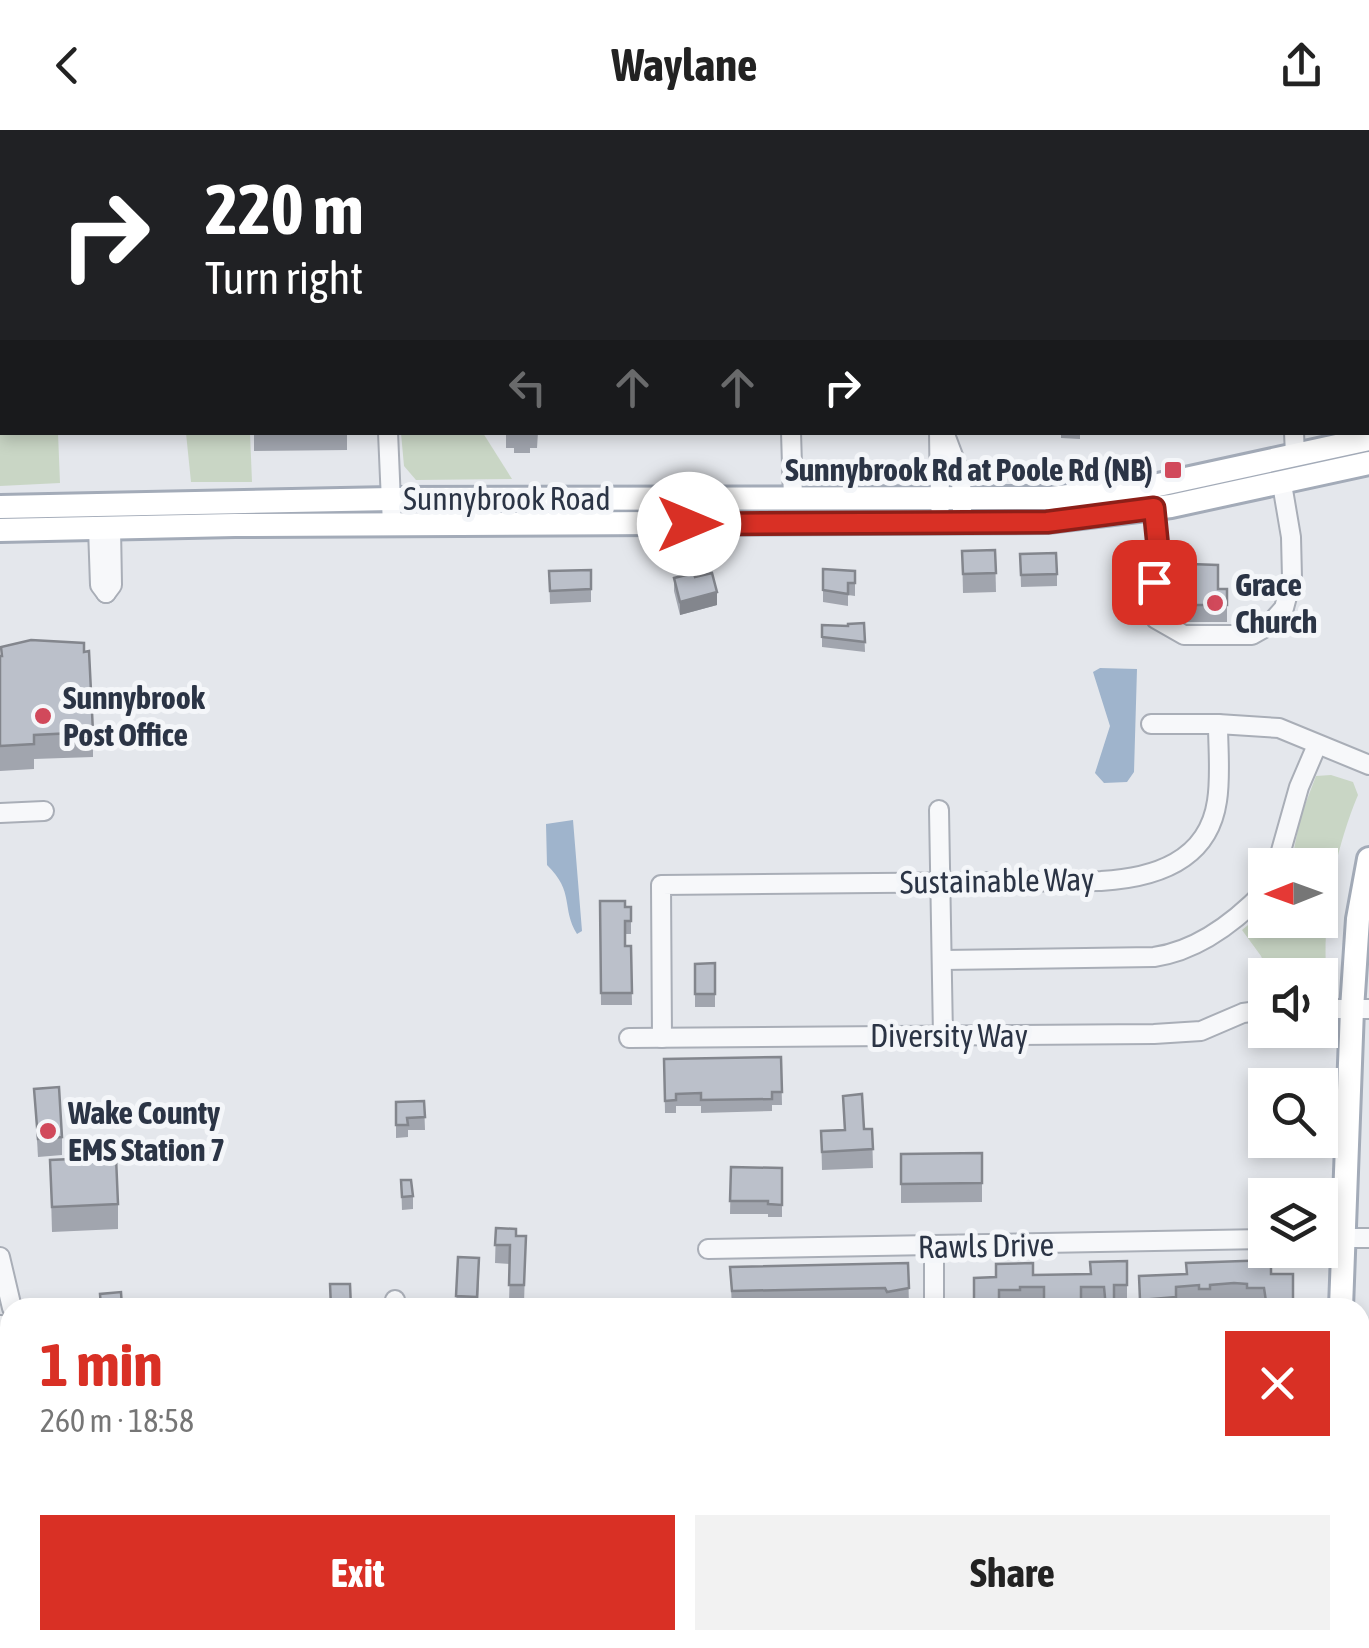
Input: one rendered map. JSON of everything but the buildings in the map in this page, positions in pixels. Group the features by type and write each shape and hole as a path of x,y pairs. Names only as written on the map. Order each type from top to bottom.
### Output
{"main road":[{"name":"Sunnybrook Road","path":"0,530 392,525 951,510 1149,487 1247,467 1295,444 1369,439"},
{"name":"Sunnybrook Road","path":"0,506 391,499 792,498 1047,522 1154,508 1369,463"},
{"path":"1154,508 1160,498 1220,485 1247,467"},
{"path":"1338,1188 1360,1009 1358,919 1369,859"},
{"path":"1336,1268 1340,1298"}],"street":[{"path":"388,435 392,525"},
{"path":"791,435 792,498"},
{"path":"943,435 961,477 951,510"},
{"path":"1154,508 1158,548 1150,610 1156,619 1184,635 1252,635 1268,626 1284,608 1292,578 1292,537 1282,484"},
{"path":"1152,724 1280,728 1369,765"},
{"name":"Sustainable Way","path":"662,1038 661,886 1134,879 1164,871 1188,854 1205,834 1217,803 1218,724"},
{"path":"1282,848 1299,787 1317,744"},
{"path":"939,810 943,1036"},
{"path":"0,813 44,811"},
{"path":"942,960 1154,957 1182,953 1248,908"},
{"name":"Diversity Way","path":"629,1038 1154,1034 1201,1030 1248,1012"},
{"path":"1338,1237 1369,1238"},
{"name":"Rawls Drive","path":"708,1249 1248,1239"},
{"path":"934,1247 934,1298"},
{"path":"0,1257 10,1298"}],"green space":[{"path":"0,435 58,435 60,483 0,486"},
{"path":"186,435 250,435 252,482 191,482"},
{"path":"401,435 484,435 512,479 416,480 404,466"},
{"path":"1331,775 1353,782 1358,795 1338,858 1338,848 1294,848 1300,818 1316,776"},
{"path":"1248,925 1248,938 1326,938 1326,958 1262,958 1242,930"}],"water":[{"path":"1100,668 1137,669 1134,772 1127,782 1104,783 1095,773 1110,726 1093,672"},
{"path":"573,820 582,931 577,934 565,892 547,865 546,824"}],"place":[{"name":"Sunnybrook Rd at Poole Rd (NB)","path":"1173,470"},
{"name":"Grace Church","path":"1215,603"},
{"name":"Sunnybrook Post Office","path":"43,716"},
{"name":"Wake County EMS Station 7","path":"48,1131"}],"route":[{"path":"689,524 1047,522 1154,508 1158,548 1154,582"}]}
